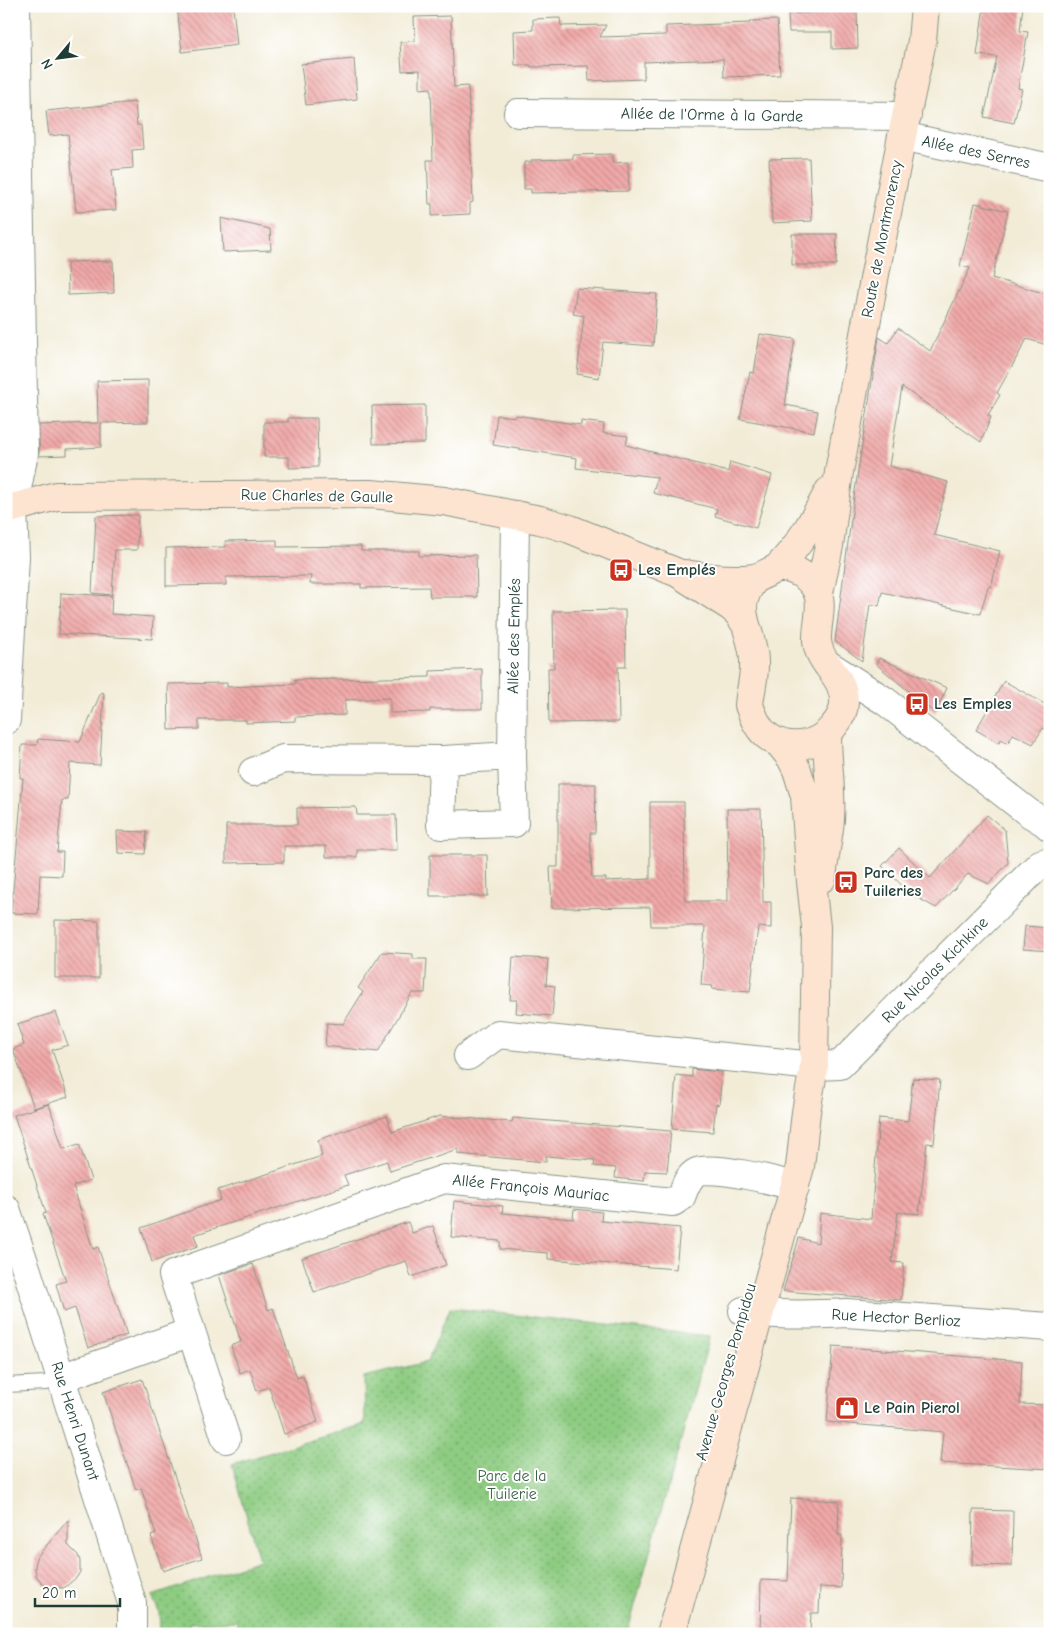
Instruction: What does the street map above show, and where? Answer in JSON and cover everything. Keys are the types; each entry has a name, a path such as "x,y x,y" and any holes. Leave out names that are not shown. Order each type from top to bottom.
{"main road":[{"name":"Route de Montmorency","path":"828,664 820,652 817,643 821,604 819,593 839,472 904,126 922,42 924,6"},
{"name":"Route de Montmorency","path":"744,622 743,605 749,586 793,551 811,526 839,472"},
{"name":"Rue Charles de Gaulle","path":"10,509 56,496 371,494 444,501 515,515 570,529 678,573"},
{"path":"678,573 721,579 793,570 806,577 819,593"},
{"path":"678,573 731,607 744,622"},
{"name":"Avenue Georges Pompidou","path":"744,622 751,642 754,661 749,705 757,725 766,735 778,742 791,758 806,796 811,882 816,927"},
{"name":"Avenue Georges Pompidou","path":"653,1634 751,1312 787,1184 800,1167 806,1112 814,1066 816,927 830,821 827,759 835,723 844,704 839,679 828,664"},
{"path":"778,742 797,746 812,744 835,723"},
{"name":"Avenue Georges Pompidou","path":"671,1634 751,1312"}],"street":[{"path":"6,720 15,557 10,509 24,452 16,6"},
{"name":"Allée de l'Orme à la Garde","path":"518,113 904,126"},
{"name":"Allée des Serres","path":"904,126 1050,168"},
{"name":"Allée des Emplés","path":"443,760 442,825 514,823 512,756 515,515"},
{"path":"828,664 885,701 1045,839"},
{"path":"835,723 863,704 885,701"},
{"path":"253,772 283,759 443,760 512,756"},
{"name":"Rue Nicolas Kichkine","path":"814,1066 840,1065 1040,864 1045,839"},
{"path":"468,1056 498,1034 814,1066"},
{"name":"Allée François Mauriac","path":"226,1439 173,1275 444,1179 673,1202 681,1197 688,1180 697,1172 711,1169 787,1184"},
{"name":"Rue Henri Dunant","path":"6,1210 17,1274 61,1378 132,1603 132,1634"},
{"name":"Rue Hector Berlioz","path":"751,1312 813,1315 846,1313 1050,1327"},
{"path":"61,1378 191,1332"}],"lane":[{"path":"6,1385 46,1383 61,1378"}],"green space":[{"name":"Parc de la Tuilerie","path":"450,1308 710,1336 627,1634 238,1634 237,1621 189,1623 189,1629 160,1630 159,1612 152,1596 259,1560 232,1464 365,1424 364,1377 427,1362"}],"building":[{"path":"177,6 233,6 237,45 182,52"},
{"path":"823,6 851,6 851,10 857,10 858,48 832,49 832,32 789,32 788,14 823,12"},
{"path":"984,6 1023,6 1020,31 1028,32 1018,88 1022,89 1014,123 984,117 997,57 977,55"},
{"path":"451,16 454,87 468,86 473,202 470,203 470,214 432,216 432,204 429,204 427,160 433,160 431,88 420,89 420,70 402,71 400,42 415,41 414,17"},
{"path":"560,18 561,26 606,25 600,37 666,35 666,26 750,23 750,21 777,20 780,75 724,77 723,59 644,62 644,79 589,81 588,66 531,67 531,65 515,65 514,31 533,30 533,19"},
{"path":"354,59 357,99 306,105 301,64"},
{"path":"135,102 137,125 141,125 143,149 132,150 133,168 112,170 116,210 76,212 68,134 49,136 46,111"},
{"path":"612,154 612,163 628,162 629,191 531,193 531,189 524,189 524,162 531,162 531,160 573,159 573,155"},
{"path":"809,158 812,221 772,223 769,159"},
{"path":"975,203 1008,211 992,278 1050,295 1050,346 1027,339 997,393 1000,395 988,415 991,417 981,442 902,387 889,466 948,482 934,535 1000,551 991,587 988,587 980,614 882,592 879,606 870,604 862,661 835,641 854,497 879,337 888,343 898,328 930,351 970,268 960,266"},
{"path":"221,218 270,229 271,250 223,252"},
{"path":"792,234 837,234 836,265 792,265"},
{"path":"113,261 114,293 68,295 67,262"},
{"path":"577,288 657,294 653,346 603,342 599,378 577,374 584,316 573,314"},
{"path":"760,334 795,339 785,405 818,411 814,432 740,419 750,372 754,373"},
{"path":"148,380 148,422 101,423 101,447 67,449 67,455 39,456 39,425 98,423 97,381"},
{"path":"425,405 425,443 373,444 372,406"},
{"path":"497,415 516,417 516,415 581,425 581,421 604,424 603,433 628,436 626,445 728,472 730,462 772,475 756,528 715,516 717,509 653,493 657,477 576,468 577,458 493,445"},
{"path":"288,418 317,418 318,467 289,468 289,457 264,457 264,422 288,422"},
{"path":"138,515 137,550 115,550 112,595 92,593 96,516"},
{"path":"277,540 277,547 361,546 361,551 419,551 419,556 476,555 477,597 430,597 429,587 361,588 361,584 310,584 311,576 226,577 226,585 166,586 166,548 226,547 225,541"},
{"path":"61,593 112,596 111,614 153,617 152,639 59,634"},
{"path":"625,610 626,667 618,667 619,722 549,723 548,668 554,668 553,611"},
{"path":"879,658 947,688 935,713 876,664"},
{"path":"482,669 482,709 430,709 430,712 390,713 390,698 345,700 345,715 295,717 295,721 246,723 246,720 199,720 199,729 169,730 168,684 227,683 227,687 295,684 295,680 430,677 430,671"},
{"path":"1004,681 1050,707 1050,732 1043,728 1033,744 1013,734 1008,743 1001,739 999,743 976,730"},
{"path":"101,692 104,693 100,765 70,763 68,800 62,800 57,852 63,852 62,876 40,875 38,914 11,913 23,778 20,778 22,745 37,745 38,739 80,742"},
{"path":"558,784 596,784 595,833 590,833 592,878 606,878 606,881 650,879 650,802 684,802 685,901 728,901 727,809 761,809 763,902 771,902 771,928 758,927 750,992 712,989 713,986 701,985 705,926 651,926 650,907 552,908 550,867 558,867"},
{"path":"356,807 357,815 396,815 397,850 357,850 357,857 326,857 326,846 284,846 284,862 226,863 226,825 297,825 297,808"},
{"path":"987,815 1005,830 1008,863 989,884 968,874 936,908 911,894 882,866 899,848 930,878"},
{"path":"117,831 147,832 145,854 118,853"},
{"path":"430,855 487,855 488,896 430,896"},
{"path":"55,920 99,921 99,978 55,978"},
{"path":"1025,926 1050,928 1050,951 1023,949"},
{"path":"382,952 413,954 413,959 427,959 425,993 412,993 378,1052 325,1046 327,1023 343,1024 363,992 358,988"},
{"path":"513,957 548,959 546,985 555,986 552,1016 516,1013 517,1000 510,1000"},
{"path":"56,1012 68,1045 52,1050 68,1097 34,1108 13,1049 24,1045 17,1024"},
{"path":"692,1069 722,1072 719,1105 716,1104 713,1132 672,1129 676,1075 692,1077"},
{"path":"913,1078 940,1080 934,1144 927,1143 919,1214 898,1212 892,1262 904,1263 901,1300 783,1291 799,1238 818,1243 820,1213 871,1219 879,1118 908,1121"},
{"path":"49,1104 63,1149 79,1144 91,1180 73,1186 93,1249 98,1247 127,1335 88,1348 75,1308 64,1312 56,1284 66,1281 43,1214 46,1213 14,1115"},
{"path":"387,1116 392,1132 440,1116 512,1122 513,1118 671,1131 667,1172 645,1171 644,1181 615,1178 616,1168 594,1166 595,1160 546,1156 546,1162 458,1154 458,1149 390,1171 387,1161 344,1175 348,1185 194,1235 198,1246 152,1262 141,1228 221,1200 218,1190 322,1156 318,1140"},
{"path":"454,1201 503,1206 502,1213 573,1219 574,1209 602,1212 601,1221 680,1228 676,1269 548,1259 548,1253 500,1249 500,1241 451,1237"},
{"path":"408,1222 412,1233 433,1226 446,1265 411,1277 406,1261 314,1292 302,1258"},
{"path":"253,1264 268,1310 273,1308 297,1378 303,1376 318,1422 284,1434 269,1387 257,1391 250,1369 240,1373 231,1346 241,1342 219,1275"},
{"path":"833,1346 1022,1361 1020,1404 1050,1405 1050,1469 940,1463 943,1432 827,1422"},
{"path":"142,1379 202,1558 163,1571 151,1536 156,1534 141,1488 136,1490 103,1392"},
{"path":"791,1498 839,1501 838,1535 842,1535 841,1588 820,1587 819,1613 811,1613 810,1634 760,1634 761,1580 788,1581"},
{"path":"973,1510 1013,1511 1012,1566 972,1565"},
{"path":"68,1520 68,1545 78,1555 80,1572 64,1588 48,1587 36,1575 36,1558"}],"place":[{"name":"Les Emplés","path":"621,570"},
{"name":"Les Emples","path":"917,704"},
{"name":"Parc des Tuileries","path":"846,882"},
{"name":"Le Pain Pierol","path":"847,1408"}]}
